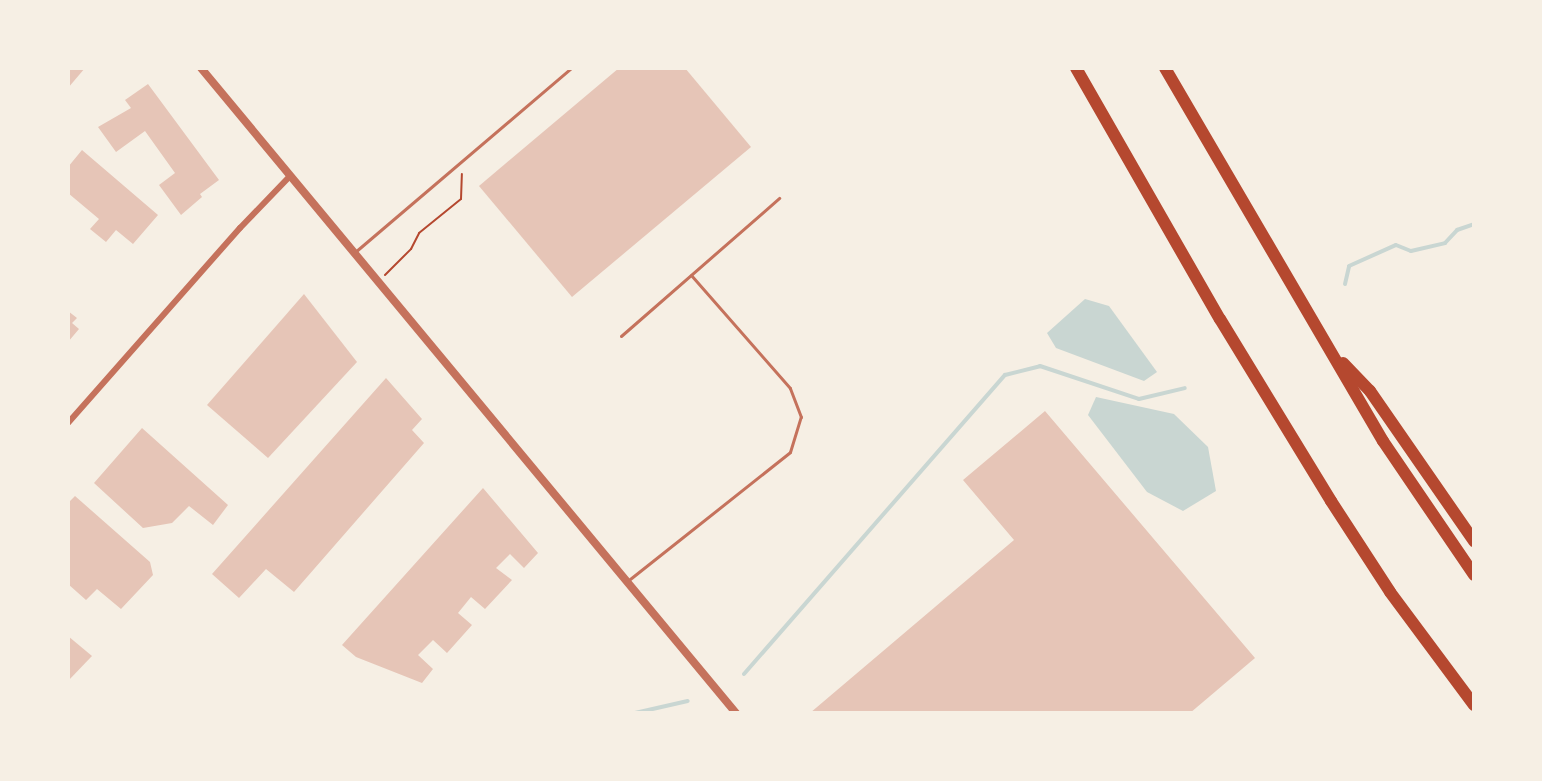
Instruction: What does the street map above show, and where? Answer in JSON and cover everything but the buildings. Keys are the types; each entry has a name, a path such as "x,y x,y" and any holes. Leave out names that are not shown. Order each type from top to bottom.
{"highway":[{"path":"1076,68 1220,319 1331,501 1456,684 1474,705"},
{"path":"1165,68 1383,441 1474,575"},
{"path":"1329,347 1370,391 1474,541"},
{"path":"1456,684 1468,713"}],"street":[{"path":"201,68 736,713"},
{"path":"68,423 290,176"}],"lane":[{"path":"354,253 571,68"},
{"path":"621,336 779,198"},
{"path":"627,582 790,452 801,417 790,388 691,275"}],"path":[{"path":"378,281 411,249 419,233 461,199 462,160"}],"shaded area":[{"path":"1085,299 1109,306 1157,372 1144,381 1056,348 1047,333"},
{"path":"1096,397 1174,414 1208,447 1216,491 1183,511 1147,492 1088,415"}],"waterway":[{"path":"1345,284 1349,266 1396,245 1411,251 1445,243 1457,230 1474,224"},
{"path":"744,674 1005,375 1040,366 1139,399 1185,388"},
{"path":"635,713 688,701"}]}
